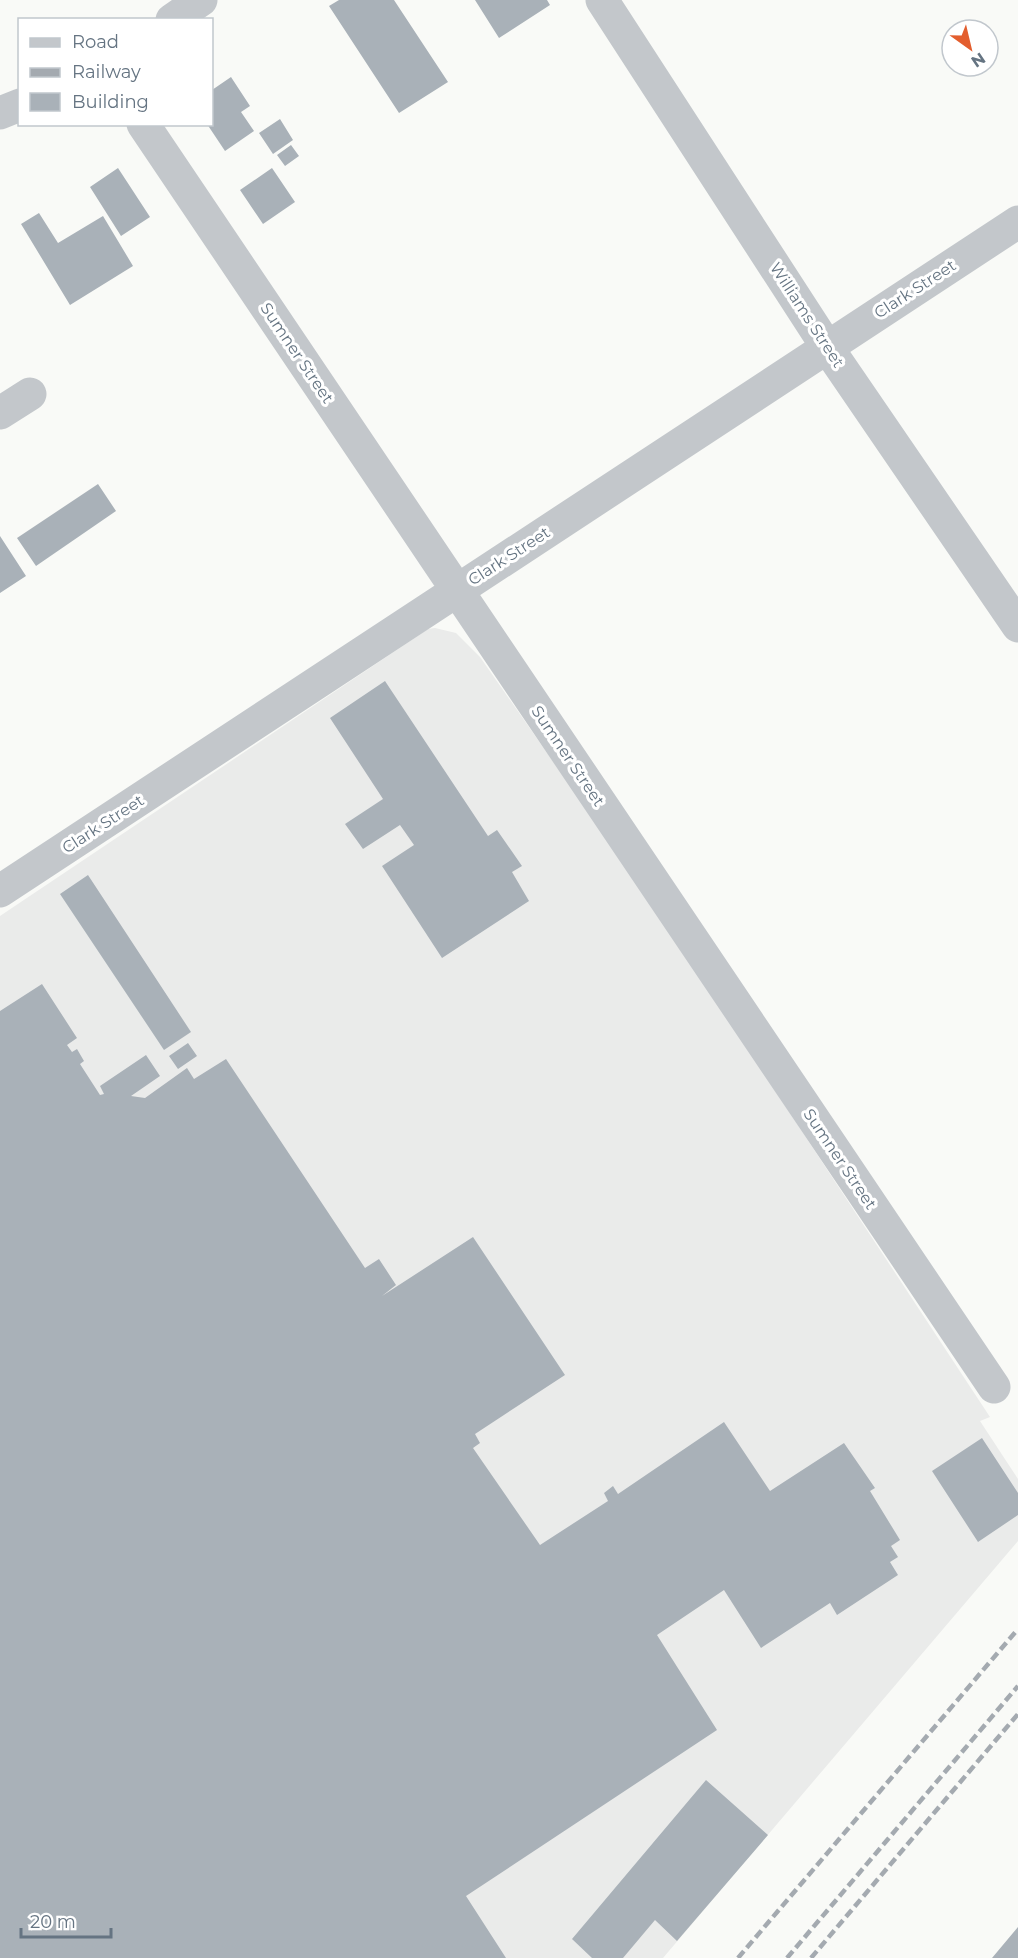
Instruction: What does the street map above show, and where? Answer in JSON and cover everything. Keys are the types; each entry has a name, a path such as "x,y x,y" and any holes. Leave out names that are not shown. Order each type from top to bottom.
{"street":[{"path":"175,18 201,0"},
{"name":"Williams Street","path":"602,0 827,347 1018,626"},
{"path":"0,113 18,106"},
{"name":"Sumner Street","path":"144,126 993,1387"},
{"name":"Clark Street","path":"0,891 1018,222"},
{"path":"0,413 30,394"}],"shaded area":[{"path":"435,628 456,633 480,657 647,896 990,1417 980,1421 1018,1479 1018,1541 663,1958 0,1958 0,916 428,629"}],"building":[{"path":"339,0 394,0 448,82 399,113 329,6"},
{"path":"475,0 547,0 550,5 499,38"},
{"path":"231,77 250,106 241,112 254,131 225,151 208,126 213,126 213,89"},
{"path":"280,119 293,140 273,154 259,133"},
{"path":"291,145 299,156 285,166 277,155"},
{"path":"118,168 150,217 121,236 90,187"},
{"path":"272,168 295,202 263,224 240,190"},
{"path":"39,213 58,243 103,216 133,266 70,305 21,224"},
{"path":"98,484 116,511 36,566 17,538"},
{"path":"0,536 26,576 0,593"},
{"path":"385,681 488,836 497,830 522,866 512,872 529,901 442,958 382,866 414,845 400,825 363,849 345,824 383,799 330,718"},
{"path":"88,875 191,1032 164,1050 60,894"},
{"path":"42,984 77,1038 67,1045 72,1052 77,1049 84,1061 80,1064 100,1095 104,1094 100,1086 146,1055 160,1076 131,1096 145,1098 187,1068 194,1079 226,1059 365,1268 379,1259 396,1285 382,1296 473,1237 565,1375 475,1434 480,1443 473,1448 540,1545 608,1501 604,1493 613,1486 618,1494 724,1422 770,1491 844,1443 875,1488 870,1491 900,1540 891,1546 898,1557 890,1562 898,1575 837,1615 830,1603 761,1648 724,1590 657,1635 717,1730 466,1896 506,1958 0,1958 0,1011"},
{"path":"188,1043 197,1056 178,1069 169,1056"},
{"path":"982,1438 1018,1493 1018,1515 978,1542 932,1471"},
{"path":"706,1780 768,1835 677,1941 655,1920 623,1958 592,1958 572,1939"},
{"path":"1018,1927 1018,1958 992,1958"}],"railway":[{"path":"738,1958 1018,1629"},
{"path":"787,1958 1018,1686"},
{"path":"811,1958 1018,1714"}]}
